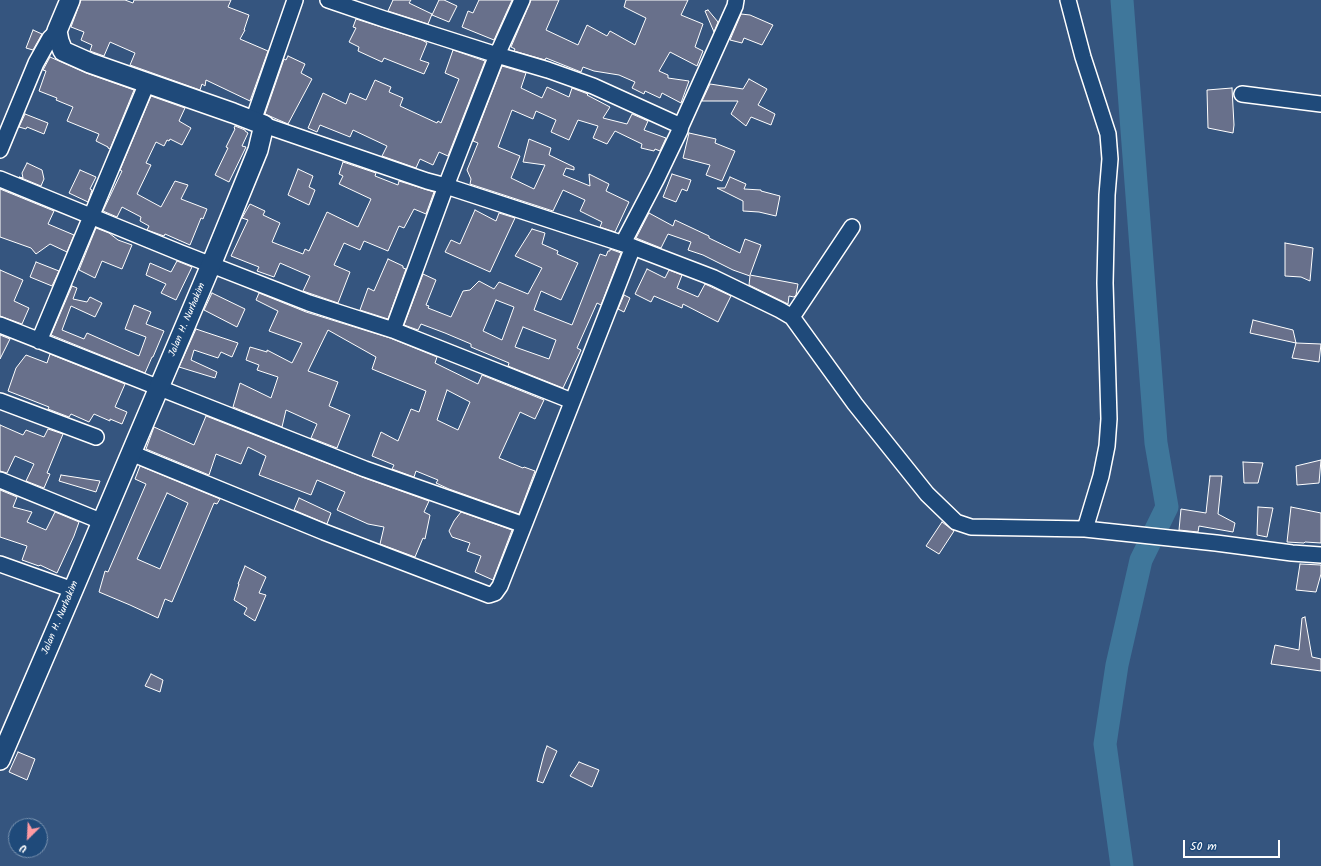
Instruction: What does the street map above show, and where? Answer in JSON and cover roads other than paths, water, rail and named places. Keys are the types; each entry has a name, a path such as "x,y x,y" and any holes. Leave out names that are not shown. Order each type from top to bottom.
{"main road":[{"path":"70,0 57,31 58,41 63,51 90,63 258,123"},
{"name":"Jalan H. Nurhakim","path":"0,760 103,522 258,150 258,123"}],"street":[{"path":"295,0 258,123 427,181 628,245 714,278 780,310 792,317 860,410 927,494 956,522 972,527 1085,529 1321,555"},
{"path":"328,0 384,20 548,70 593,86 681,126"},
{"path":"393,330 446,186 498,55 522,0"},
{"path":"131,453 324,532 489,595 495,592 500,586 572,401 628,245 735,6 736,0"},
{"path":"1068,0 1083,57 1108,134 1110,159 1107,195 1105,283 1109,419 1107,446 1101,476 1085,529"},
{"path":"0,150 36,63 50,38 57,31"},
{"path":"39,341 147,83"},
{"path":"1242,94 1321,104"},
{"path":"0,179 211,265 309,303 393,330 572,401"},
{"path":"792,317 852,227"},
{"path":"0,325 365,469 524,525"},
{"path":"0,401 96,437"},
{"path":"0,480 103,522"},
{"path":"0,564 74,590"}],"waterway":[{"path":"1122,0 1156,443 1167,507 1141,560 1117,665 1105,744 1122,866"}]}
